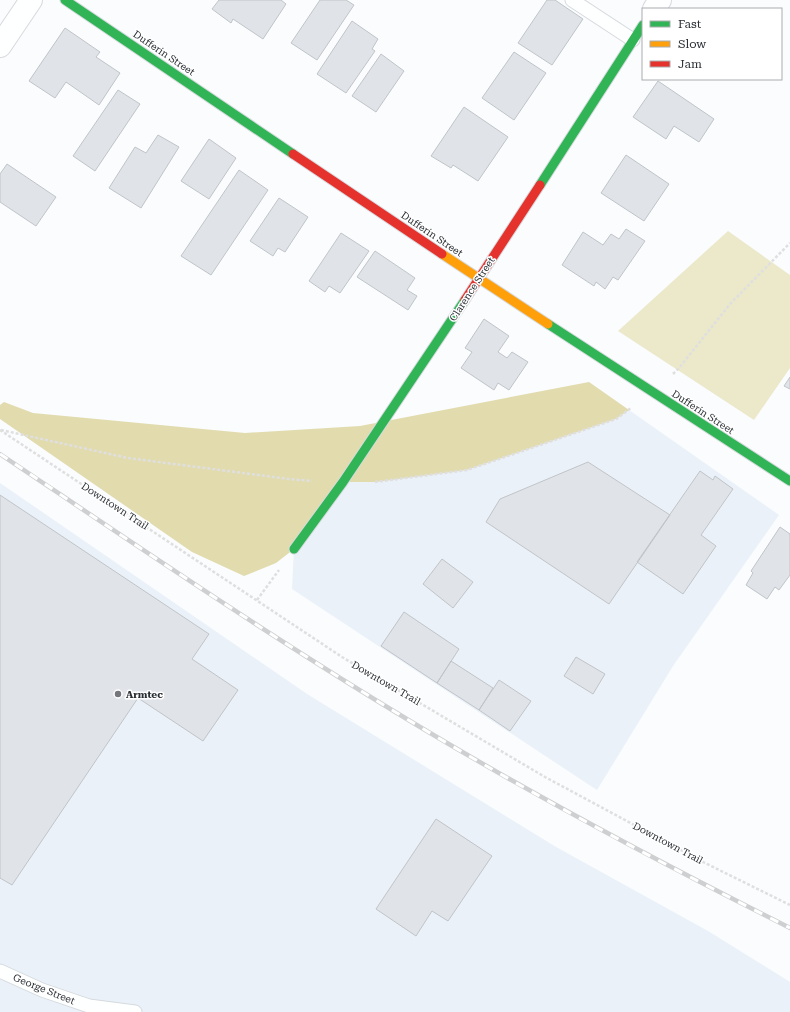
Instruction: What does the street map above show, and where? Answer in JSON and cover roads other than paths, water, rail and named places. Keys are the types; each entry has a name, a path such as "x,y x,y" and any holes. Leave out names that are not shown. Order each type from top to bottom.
{"street":[{"path":"0,46 31,0"},
{"name":"Dufferin Street","path":"65,0 479,279 790,481"},
{"name":"Clarence Street","path":"294,549 343,482 479,279 642,26"}],"lane":[{"path":"572,0 633,40"},
{"name":"George Street","path":"0,971 42,990 89,1006 135,1012"}],"railway":[{"path":"0,454 146,552 392,710 539,796 790,928"}],"place":[{"name":"Armtec","path":"118,694"}]}
